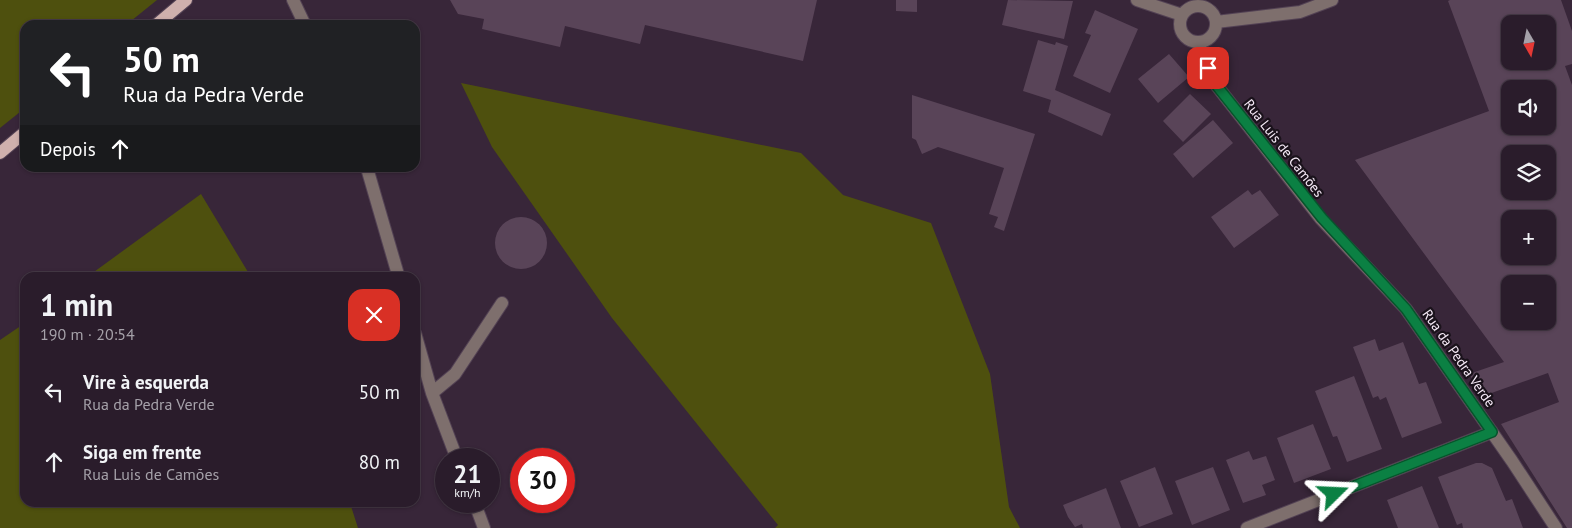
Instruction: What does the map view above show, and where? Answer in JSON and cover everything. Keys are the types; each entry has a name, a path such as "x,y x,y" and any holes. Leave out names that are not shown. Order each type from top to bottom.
{"main road":[{"path":"162,20 186,0"},
{"path":"0,152 20,136"}],"street":[{"path":"293,0 303,20"},
{"path":"1137,0 1182,15"},
{"path":"1216,22 1300,12 1332,0"},
{"path":"1194,6 1202,6 1214,15 1216,22 1215,30 1211,36 1198,42 1184,36 1180,22 1182,15 1188,9 1194,6"},
{"name":"Rua Luis de Camões","path":"1198,42 1213,81 1322,218"},
{"path":"368,172 397,272"},
{"name":"Rua da Pedra Verde","path":"1322,218 1406,309 1556,528"},
{"path":"432,392 455,374 502,303"},
{"path":"420,350 432,392 454,448"},
{"path":"1247,528 1492,432"},
{"path":"478,513 484,528"}],"shaded area":[{"path":"0,0 157,0 132,20 20,20 20,112 0,128"},
{"path":"461,83 801,153 843,195 931,223 990,374 1009,507 1020,528 775,528 778,525 612,318 492,147"},
{"path":"201,194 248,272 94,272"},
{"path":"20,326 20,507 351,507 358,528 0,528 0,340"}],"building":[{"path":"450,0 817,0 803,61 645,25 640,44 565,26 560,47 482,29 484,19 458,14"},
{"path":"896,0 917,0 917,12 896,11"},
{"path":"1008,0 1073,1 1064,39 1002,25"},
{"path":"1561,0 1572,31 1572,64 1565,66 1572,85 1572,528 1567,528 1501,424 1559,402 1548,373 1483,396 1469,374 1504,362 1355,160 1489,111 1448,1"},
{"path":"1095,10 1138,29 1110,93 1073,76 1091,35 1085,33"},
{"path":"1038,40 1055,45 1056,42 1068,46 1055,90 1111,114 1102,136 1048,112 1051,100 1023,91"},
{"path":"1169,54 1189,77 1158,103 1138,79"},
{"path":"1190,94 1211,114 1183,142 1163,121"},
{"path":"912,95 1035,134 1004,231 994,227 998,217 989,214 1004,168 938,147 922,154 916,140 912,138"},
{"path":"1213,120 1233,143 1193,178 1173,154"},
{"path":"1248,190 1252,195 1260,190 1279,215 1234,248 1211,217"},
{"path":"521,217 531,219 539,225 545,233 547,243 545,253 539,261 531,267 521,269 511,267 503,261 497,253 495,243 497,233 503,225 511,219"},
{"path":"1375,339 1379,351 1403,342 1419,384 1426,382 1442,423 1402,438 1386,397 1380,400 1378,396 1373,398 1353,347"},
{"path":"1354,376 1382,449 1347,462 1337,436 1333,437 1315,391"},
{"path":"1313,424 1331,469 1294,483 1277,438"},
{"path":"1249,451 1253,460 1266,456 1275,480 1262,485 1266,495 1243,503 1226,460"},
{"path":"1476,463 1482,463 1492,468 1506,501 1512,499 1523,528 1463,528 1462,523 1457,525 1438,477"},
{"path":"1155,467 1173,514 1139,527 1120,481"},
{"path":"1213,467 1230,510 1192,525 1175,481"},
{"path":"1422,486 1439,528 1398,528 1387,500"},
{"path":"1106,488 1121,528 1083,528 1082,524 1075,527 1063,505"}],"route":[{"path":"1208,68 1213,81 1322,218 1406,309 1492,432 1334,494"}]}
